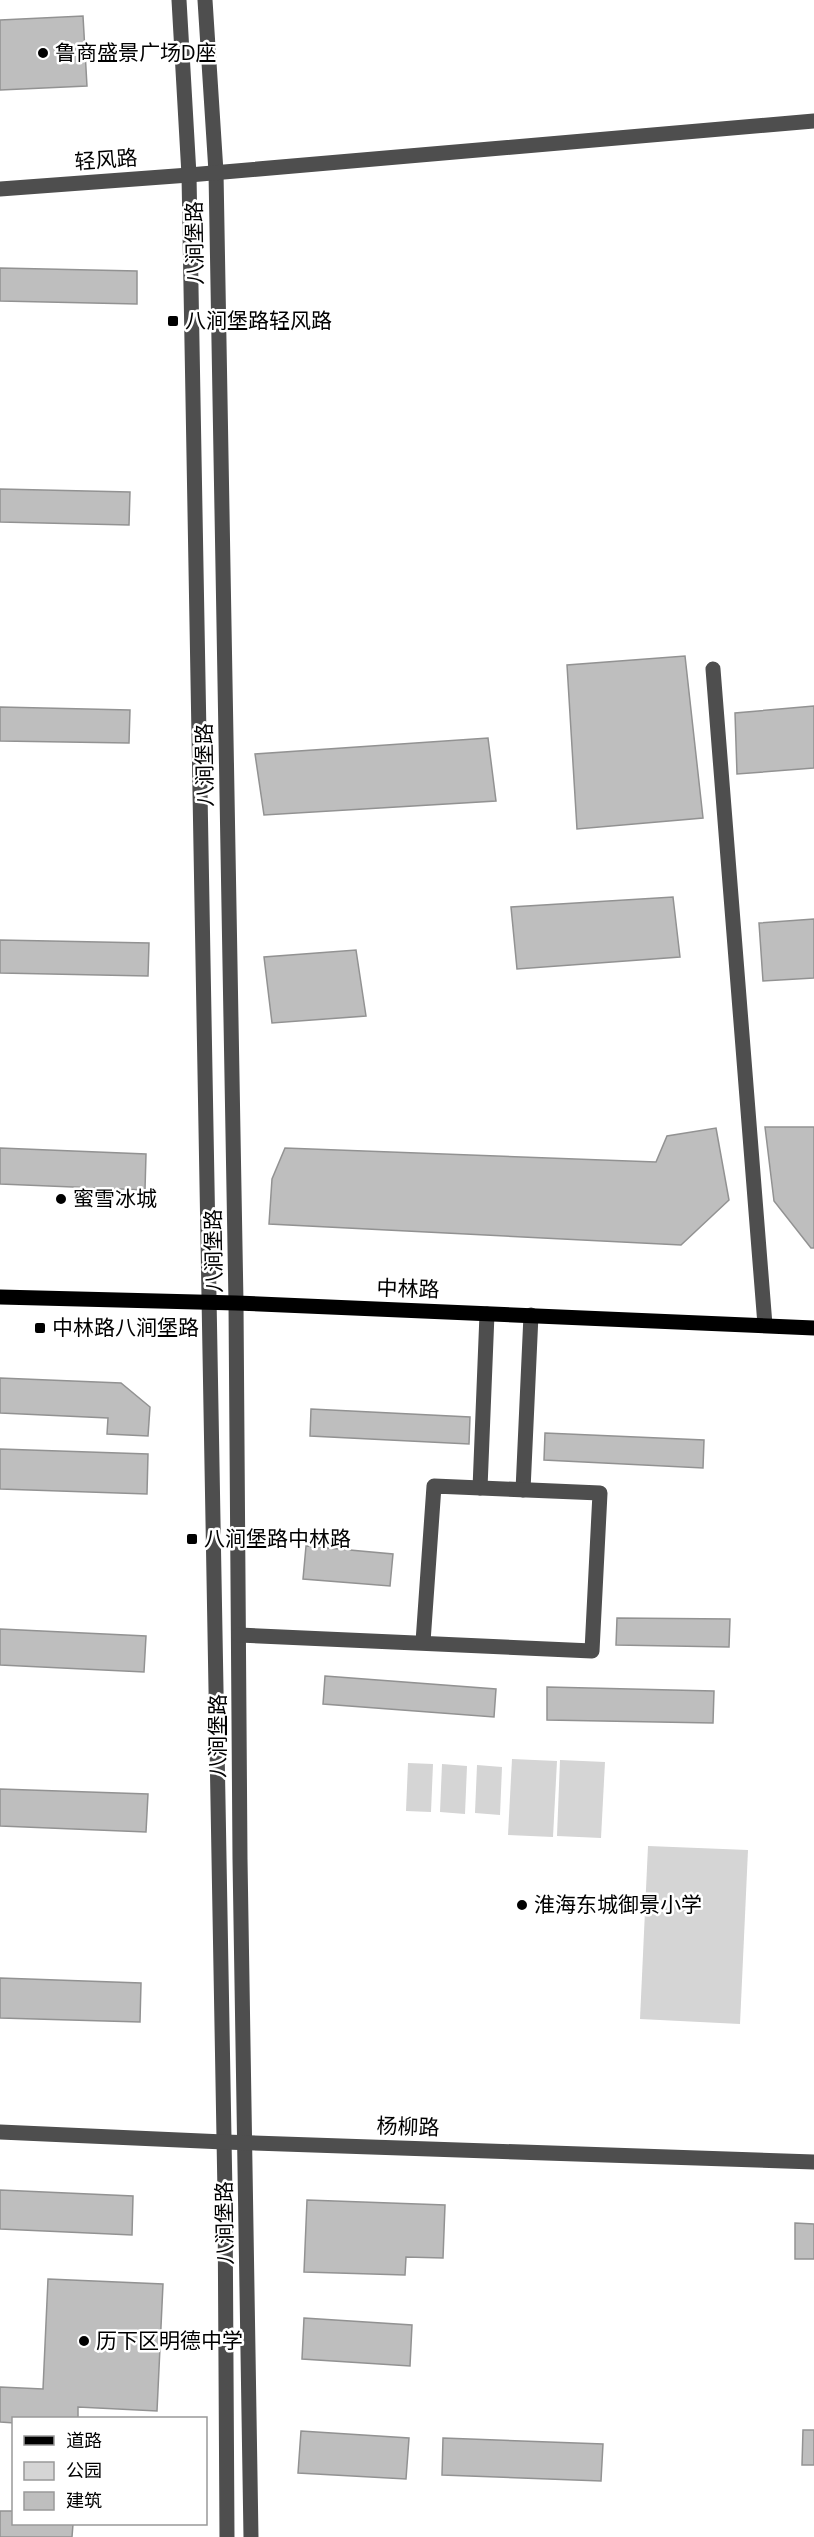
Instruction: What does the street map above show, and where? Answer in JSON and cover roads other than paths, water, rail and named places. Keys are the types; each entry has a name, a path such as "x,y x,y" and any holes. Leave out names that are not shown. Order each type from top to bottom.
{"main road":[{"name":"中林路","path":"0,1297 210,1302 814,1328"}],"street":[{"name":"八涧堡路","path":"179,0 189,176 224,2142 227,2537"},
{"name":"八涧堡路","path":"205,0 216,172 236,1303 244,2142 251,2537"},
{"name":"轻风路","path":"0,189 189,176 814,121"},
{"path":"713,669 765,1325"},
{"path":"480,1488 488,1314"},
{"path":"523,1490 531,1316"},
{"path":"238,1635 592,1651 600,1493 434,1486 423,1642"},
{"name":"杨柳路","path":"0,2132 814,2162"}],"place":[{"name":"鲁商盛景广场D座","path":"43,53"},
{"name":"八涧堡路轻风路","path":"173,321"},
{"name":"蜜雪冰城","path":"61,1199"},
{"name":"中林路八涧堡路","path":"40,1328"},
{"name":"八涧堡路中林路","path":"192,1539"},
{"name":"淮海东城御景小学","path":"522,1905"},
{"name":"历下区明德中学","path":"84,2341"}]}
